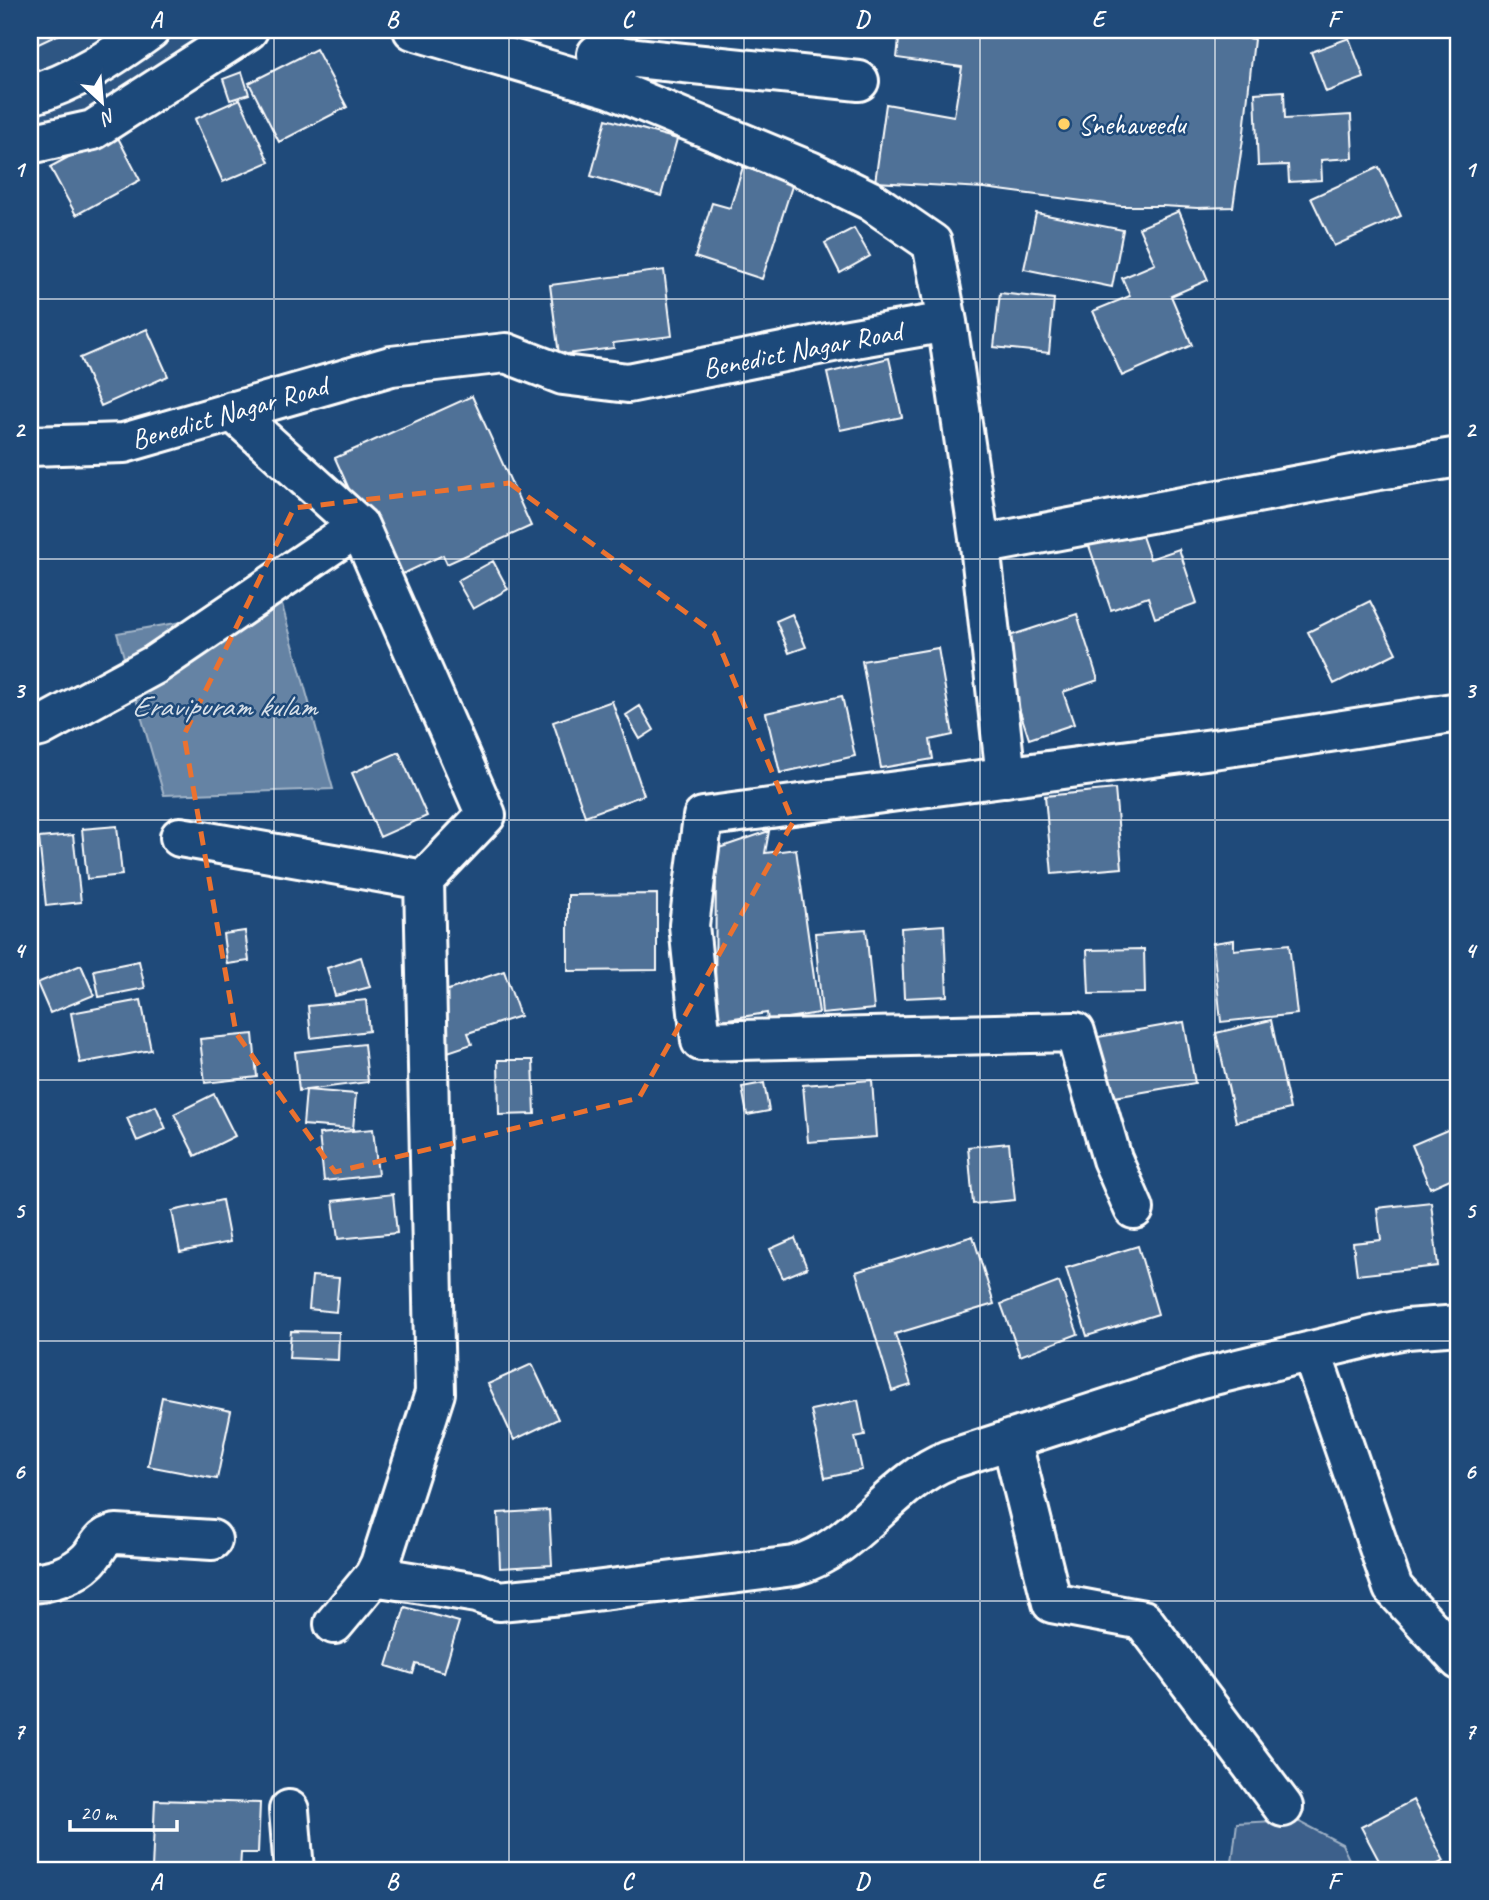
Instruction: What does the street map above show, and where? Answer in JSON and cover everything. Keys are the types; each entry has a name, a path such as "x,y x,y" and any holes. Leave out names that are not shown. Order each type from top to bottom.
{"street":[{"path":"30,95 54,88 97,65 150,30"},
{"path":"30,144 93,130 248,30"},
{"path":"413,30 598,57 859,81"},
{"path":"598,57 871,201 932,243 947,321 980,545 1006,777"},
{"name":"Benedict Nagar Road","path":"30,446 124,443 391,366 506,353 563,375 628,383 947,321"},
{"path":"232,411 359,526 486,815 424,880 435,1393 380,1564 374,1576 334,1623"},
{"path":"980,545 1459,457"},
{"path":"30,729 40,727 156,664 359,526"},
{"path":"1134,1209 1112,1159 1075,1032 701,1041 689,925 703,817 1265,742 1459,712"},
{"path":"180,837 424,880"},
{"path":"374,1576 477,1593 499,1601 794,1566 812,1561 829,1550 929,1468 948,1460 1201,1378 1407,1329 1459,1325"},
{"path":"1311,1352 1393,1588 1459,1660"},
{"path":"1012,1439 1052,1603 1143,1620 1283,1807"},
{"path":"30,1583 47,1581 81,1567 101,1541 116,1534 212,1540"},
{"path":"289,1810 294,1870"}],"highlighted area":[{"path":"509,483 714,633 793,822 639,1098 335,1172 236,1033 184,735 294,508"}],"shaded area":[{"path":"30,30 249,30 85,119 30,124"},
{"path":"1296,1820 1342,1844 1354,1870 1231,1870 1237,1823"}],"water":[{"name":"Eravipuram kulam","path":"282,605 333,789 164,795 117,633"}],"building":[{"path":"30,30 68,30 30,48"},
{"name":"Snehaveedu","path":"900,30 1200,31 1254,39 1233,207 1121,206 984,188 875,182 886,104 954,116 962,67 897,58"},
{"path":"1349,38 1364,78 1326,92 1311,52"},
{"path":"316,49 347,107 279,142 249,83"},
{"path":"242,72 249,94 230,100 223,79"},
{"path":"1284,91 1285,119 1351,115 1353,158 1321,160 1322,180 1289,182 1288,165 1258,166 1255,93"},
{"path":"240,99 269,162 223,182 195,119"},
{"path":"606,119 677,139 661,196 591,176"},
{"path":"115,132 140,180 76,215 50,167"},
{"path":"743,167 793,183 762,279 695,257 712,203 730,208"},
{"path":"1379,167 1401,216 1334,246 1311,198"},
{"path":"1179,211 1208,280 1171,296 1192,345 1122,376 1093,311 1130,296 1122,278 1155,264 1139,228"},
{"path":"1036,213 1123,230 1112,287 1024,269"},
{"path":"854,228 870,256 840,273 825,243"},
{"path":"664,270 672,336 613,343 614,348 559,355 550,285"},
{"path":"1000,293 1054,299 1049,353 994,347"},
{"path":"147,329 168,376 101,406 80,358"},
{"path":"889,358 902,417 840,430 827,373"},
{"path":"472,396 531,526 447,564 443,555 390,580 335,458"},
{"path":"1135,516 1150,559 1179,549 1197,603 1155,618 1148,597 1111,610 1085,534"},
{"path":"493,561 508,589 473,609 457,581"},
{"path":"1370,601 1396,653 1334,684 1308,632"},
{"path":"792,614 806,647 789,653 776,621"},
{"path":"1077,614 1098,680 1063,692 1074,724 1029,739 997,640"},
{"path":"938,648 953,735 930,740 933,759 881,768 862,661"},
{"path":"842,696 855,756 780,773 766,713"},
{"path":"612,701 644,795 585,816 553,722"},
{"path":"640,706 654,730 640,739 626,715"},
{"path":"399,752 427,816 380,837 352,773"},
{"path":"1115,789 1122,868 1052,874 1045,796"},
{"path":"117,826 122,875 87,879 82,829"},
{"path":"769,831 765,853 796,849 819,1013 768,1021 767,1013 715,1021 716,849"},
{"path":"73,835 81,902 46,906 39,838"},
{"path":"657,894 657,970 568,971 568,895"},
{"path":"944,925 947,996 904,998 901,928"},
{"path":"866,929 874,1009 822,1014 815,933"},
{"path":"245,931 249,961 227,964 223,934"},
{"path":"1234,940 1234,950 1289,944 1297,1014 1221,1022 1213,943"},
{"path":"1144,949 1145,993 1089,994 1087,950"},
{"path":"361,957 370,987 335,996 327,968"},
{"path":"139,961 145,988 99,997 94,970"},
{"path":"81,965 94,995 50,1013 37,983"},
{"path":"504,971 520,1016 468,1033 472,1044 430,1058 410,1003"},
{"path":"141,1000 151,1050 80,1063 71,1013"},
{"path":"366,1000 369,1031 311,1038 308,1006"},
{"path":"1271,1020 1290,1109 1236,1122 1216,1033"},
{"path":"1184,1022 1195,1083 1109,1098 1098,1037"},
{"path":"253,1034 257,1077 205,1083 200,1039"},
{"path":"364,1044 368,1082 299,1091 295,1052"},
{"path":"498,1060 533,1060 535,1114 499,1115"},
{"path":"872,1080 876,1137 808,1142 803,1085"},
{"path":"764,1083 769,1111 747,1115 742,1087"},
{"path":"306,1090 356,1094 353,1129 303,1125"},
{"path":"214,1094 235,1136 195,1156 174,1114"},
{"path":"156,1106 166,1129 137,1141 127,1118"},
{"path":"1459,1125 1459,1175 1430,1188 1412,1145"},
{"path":"373,1129 378,1175 324,1181 319,1134"},
{"path":"1009,1143 1015,1200 973,1204 968,1147"},
{"path":"393,1194 397,1233 338,1239 333,1201"},
{"path":"222,1200 230,1242 180,1252 172,1211"},
{"path":"1431,1202 1438,1266 1357,1275 1353,1243 1381,1240 1377,1208"},
{"path":"973,1236 994,1304 895,1334 911,1385 892,1391 856,1272"},
{"path":"795,1238 807,1268 783,1278 770,1249"},
{"path":"1138,1246 1158,1314 1087,1336 1066,1268"},
{"path":"312,1276 339,1278 336,1312 309,1309"},
{"path":"1059,1282 1078,1334 1020,1356 1001,1304"},
{"path":"291,1331 339,1332 338,1360 289,1358"},
{"path":"532,1364 558,1419 514,1440 488,1384"},
{"path":"162,1397 231,1411 217,1479 148,1466"},
{"path":"858,1400 865,1435 855,1437 862,1470 825,1478 811,1410"},
{"path":"549,1510 552,1565 500,1568 498,1513"},
{"path":"405,1607 459,1622 444,1672 416,1664 413,1674 387,1666"},
{"path":"155,1800 260,1803 258,1853 241,1853 240,1870 152,1870"},
{"path":"1413,1800 1444,1861 1426,1870 1384,1870 1361,1827"}],"place":[{"name":"Snehaveedu","path":"1064,124"}]}
